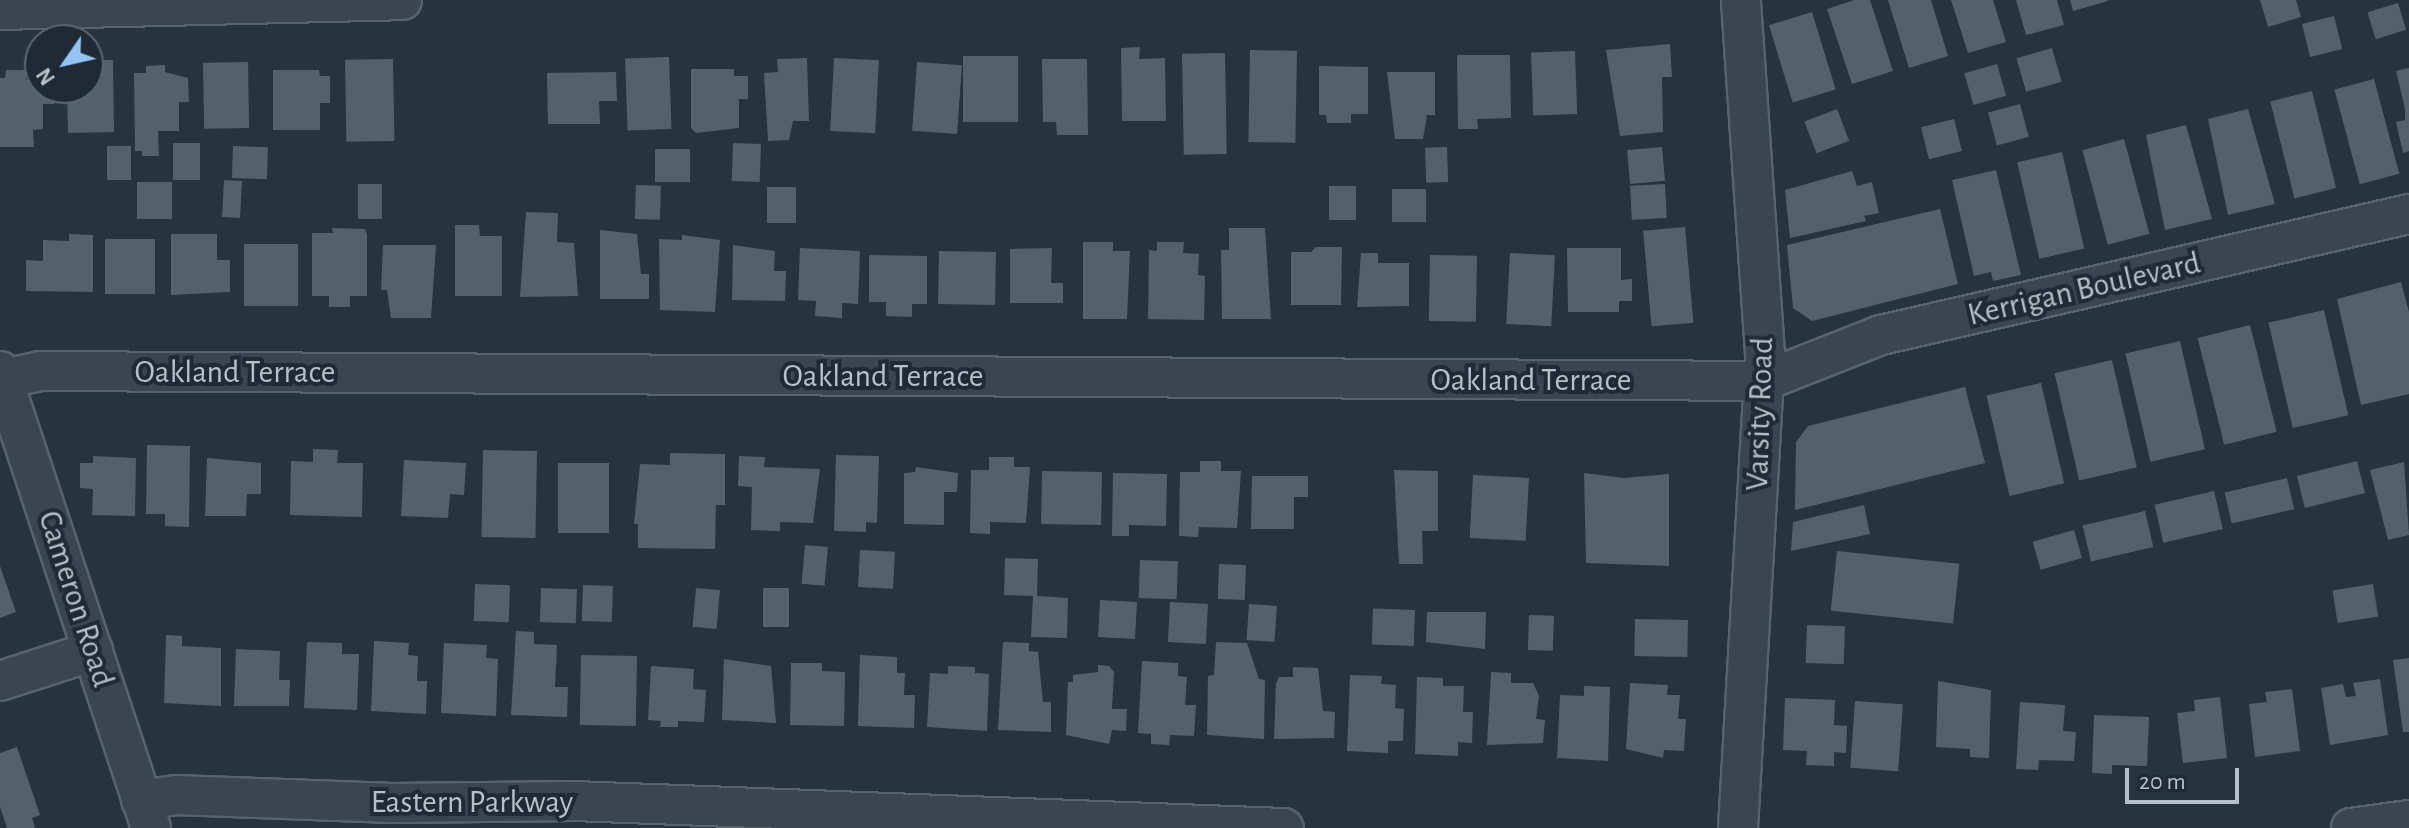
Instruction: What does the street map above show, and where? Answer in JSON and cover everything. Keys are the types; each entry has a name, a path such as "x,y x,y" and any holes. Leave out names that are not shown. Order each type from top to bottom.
{"street":[{"path":"0,10 402,0"},
{"name":"Varsity Road","path":"1738,828 1764,381 1741,0"},
{"name":"Kerrigan Boulevard","path":"1764,381 1881,335 2409,214"},
{"name":"Oakland Terrace","path":"2,375 40,371 1764,381"},
{"name":"Cameron Road","path":"2,375 146,814"},
{"path":"0,681 93,651"},
{"name":"Eastern Parkway","path":"146,814 176,795 404,815 1283,828"},
{"path":"2351,828 2409,820"}],"building":[{"path":"1854,0 1870,0 1893,71 1852,84 1827,9"},
{"path":"1888,0 1931,0 1948,56 1909,68"},
{"path":"1951,0 1993,0 2006,42 1968,53"},
{"path":"2016,0 2057,0 2064,25 2026,35"},
{"path":"2070,0 2108,0 2108,1 2073,11"},
{"path":"2260,0 2296,0 2301,17 2268,27"},
{"path":"2398,3 2406,30 2376,39 2367,12"},
{"path":"1812,12 1836,89 1793,103 1769,25"},
{"path":"2334,16 2342,49 2310,57 2302,24"},
{"path":"1670,44 1672,77 1662,77 1663,132 1620,136 1606,50"},
{"path":"1140,47 1139,59 1165,58 1166,121 1122,121 1121,48"},
{"path":"2052,48 2062,82 2026,92 2016,58"},
{"path":"1250,50 1297,51 1295,143 1248,142"},
{"path":"1575,51 1577,114 1533,115 1531,53"},
{"path":"1225,53 1227,154 1184,155 1182,54"},
{"path":"1457,55 1510,55 1511,118 1477,119 1478,129 1458,129"},
{"path":"963,56 1018,56 1018,122 963,122"},
{"path":"669,57 672,129 628,130 625,59"},
{"path":"807,58 809,121 793,121 789,140 768,141 764,73 778,72 777,59"},
{"path":"834,58 879,60 875,133 830,131"},
{"path":"393,59 394,141 346,142 345,60"},
{"path":"1042,59 1087,59 1088,135 1057,135 1056,122 1043,122"},
{"path":"104,60 113,60 114,132 68,133 67,104 104,104"},
{"path":"248,62 249,128 204,129 203,63"},
{"path":"917,62 962,65 957,134 912,131"},
{"path":"1997,64 2006,96 1973,105 1964,73"},
{"path":"165,65 165,72 188,78 189,102 179,102 179,131 158,131 159,156 142,156 142,151 135,151 134,73 146,73 146,66"},
{"path":"1319,66 1368,67 1368,114 1351,114 1351,123 1327,123 1326,115 1319,115"},
{"path":"2409,68 2409,151 2403,153 2396,122 2405,120 2405,109 2396,71"},
{"path":"691,69 734,69 734,76 748,76 748,99 739,99 739,128 696,133 691,128"},
{"path":"6,70 24,70 24,104 43,104 43,129 33,130 34,147 0,147 0,78 5,78"},
{"path":"273,70 319,70 320,76 330,76 330,103 320,103 320,130 273,130"},
{"path":"616,72 617,101 599,101 600,124 548,124 547,73"},
{"path":"1387,72 1435,72 1435,115 1427,115 1423,139 1395,139"},
{"path":"2374,79 2399,174 2360,184 2334,90"},
{"path":"2312,91 2336,188 2294,198 2270,101"},
{"path":"2020,104 2029,137 1997,145 1988,113"},
{"path":"1837,109 1849,141 1817,153 1804,122"},
{"path":"2248,109 2275,204 2228,215 2208,119"},
{"path":"1954,119 1962,151 1929,159 1921,127"},
{"path":"2186,125 2212,219 2165,230 2146,135"},
{"path":"2124,139 2149,234 2108,245 2082,150"},
{"path":"173,143 200,143 200,180 173,180"},
{"path":"733,143 761,144 760,182 732,181"},
{"path":"107,146 131,146 131,180 107,180"},
{"path":"233,146 268,147 267,179 232,178"},
{"path":"1447,147 1448,182 1426,183 1425,148"},
{"path":"1662,147 1665,181 1630,184 1627,150"},
{"path":"655,149 690,149 690,182 655,182"},
{"path":"2062,152 2084,248 2039,259 2017,162"},
{"path":"1996,170 2021,275 1993,281 1991,272 1974,276 1952,180"},
{"path":"1852,171 1857,186 1872,182 1879,213 1864,216 1866,221 1790,238 1785,190"},
{"path":"224,180 242,181 240,218 222,217"},
{"path":"137,182 172,182 172,219 137,219"},
{"path":"358,184 382,184 382,219 358,219"},
{"path":"1665,184 1667,218 1632,220 1630,186"},
{"path":"636,185 661,186 660,220 635,219"},
{"path":"1329,186 1356,186 1356,220 1329,220"},
{"path":"767,187 796,187 796,223 767,223"},
{"path":"1392,189 1426,189 1426,222 1392,222"},
{"path":"1940,209 1958,284 1812,321 1793,308 1787,245"},
{"path":"526,212 558,213 557,242 574,243 578,296 520,297"},
{"path":"455,225 479,225 480,236 502,236 502,296 455,296"},
{"path":"1685,227 1693,323 1652,326 1643,231"},
{"path":"332,228 365,229 367,235 367,296 350,296 350,307 329,307 329,296 312,296 312,233 333,233"},
{"path":"1229,228 1265,228 1271,319 1222,319 1221,250 1229,250"},
{"path":"600,230 637,234 641,274 649,274 649,299 600,299"},
{"path":"69,234 93,235 93,292 26,291 26,260 43,261 43,240 69,241"},
{"path":"171,234 217,234 217,260 230,260 230,292 171,295"},
{"path":"682,235 720,240 715,312 660,310 659,239 682,240"},
{"path":"105,239 155,239 155,294 105,294"},
{"path":"1083,242 1113,242 1113,251 1130,251 1127,319 1083,319"},
{"path":"1157,242 1184,242 1183,253 1199,254 1198,275 1205,276 1204,320 1148,319 1149,250 1157,251"},
{"path":"244,244 298,244 298,306 244,306"},
{"path":"383,245 436,245 431,318 391,318 387,290 381,290"},
{"path":"733,245 775,251 774,271 786,271 785,301 732,300"},
{"path":"1316,247 1342,247 1341,305 1291,305 1291,252 1311,252"},
{"path":"800,248 860,251 858,304 842,303 842,318 815,316 816,301 798,300"},
{"path":"1052,248 1051,283 1063,283 1063,303 1010,303 1010,249"},
{"path":"1567,248 1621,248 1621,280 1632,279 1632,301 1619,301 1619,312 1568,312"},
{"path":"939,251 996,252 995,305 938,304"},
{"path":"1361,253 1378,253 1378,263 1409,263 1409,306 1357,307"},
{"path":"1510,253 1555,255 1551,326 1506,324"},
{"path":"869,255 927,256 927,304 912,304 912,317 886,316 886,302 869,302"},
{"path":"1430,255 1477,256 1476,322 1429,321"},
{"path":"2401,282 2409,312 2409,394 2361,405 2337,299"},
{"path":"2324,310 2348,415 2293,428 2268,323"},
{"path":"2250,325 2277,432 2224,445 2198,338"},
{"path":"2180,341 2205,449 2150,462 2125,354"},
{"path":"2112,360 2137,467 2079,480 2055,373"},
{"path":"2041,383 2064,483 2010,496 1986,396"},
{"path":"1965,387 1985,463 1795,510 1796,442 1808,426"},
{"path":"147,445 190,446 189,527 165,526 165,514 146,514"},
{"path":"313,449 338,450 337,463 363,463 362,517 290,515 291,461 313,462"},
{"path":"483,450 537,451 535,538 481,537"},
{"path":"670,453 725,454 725,505 716,505 715,549 638,548 638,524 634,524 640,464 670,465"},
{"path":"836,455 879,456 877,523 866,522 866,532 834,531"},
{"path":"93,456 136,458 135,516 92,515 93,489 80,488 80,463 93,463"},
{"path":"739,456 765,457 764,467 820,469 813,523 780,522 780,531 751,530 752,487 738,486"},
{"path":"989,457 1014,457 1014,467 1030,467 1026,523 990,522 990,534 970,533 971,470 989,470"},
{"path":"207,458 261,463 261,494 247,494 246,516 205,516"},
{"path":"404,460 466,463 464,495 450,494 448,518 401,516"},
{"path":"1200,461 1221,461 1221,471 1241,471 1237,528 1199,527 1198,537 1179,536 1180,472 1200,472"},
{"path":"2357,461 2365,493 2305,508 2297,476"},
{"path":"2404,462 2409,535 2388,540 2370,470"},
{"path":"558,463 609,463 609,533 558,533"},
{"path":"916,467 958,473 957,492 944,492 944,525 904,524 904,473 915,472"},
{"path":"1394,470 1438,471 1438,531 1422,531 1423,564 1399,564"},
{"path":"1042,471 1102,472 1101,525 1041,524"},
{"path":"1113,473 1167,474 1166,526 1129,525 1129,536 1112,536"},
{"path":"1584,473 1624,478 1669,474 1669,566 1586,563"},
{"path":"1473,475 1529,478 1526,541 1470,538"},
{"path":"1252,476 1308,476 1308,497 1294,497 1294,529 1251,529"},
{"path":"2287,478 2294,509 2232,524 2225,492"},
{"path":"2214,491 2223,529 2163,543 2155,505"},
{"path":"1864,505 1870,534 1791,551 1793,522"},
{"path":"2145,511 2153,547 2091,561 2083,525"},
{"path":"2074,530 2082,558 2041,570 2033,542"},
{"path":"805,545 828,547 825,586 802,584"},
{"path":"860,550 895,552 893,589 858,587"},
{"path":"1837,551 1959,564 1953,624 1831,611"},
{"path":"1005,558 1038,559 1037,596 1068,598 1067,638 1031,637 1033,596 1004,595"},
{"path":"1140,560 1178,561 1177,599 1139,598"},
{"path":"1219,564 1246,565 1245,600 1218,599"},
{"path":"0,566 16,612 0,618"},
{"path":"475,584 510,585 509,622 474,621"},
{"path":"2373,584 2378,617 2338,623 2333,590"},
{"path":"583,585 613,586 612,622 582,621"},
{"path":"541,588 577,589 576,623 540,622"},
{"path":"696,588 720,590 717,629 693,627"},
{"path":"763,588 789,588 789,627 763,627"},
{"path":"1100,600 1137,602 1135,639 1098,637"},
{"path":"1170,602 1208,604 1206,644 1168,642"},
{"path":"1249,604 1277,606 1274,642 1246,640"},
{"path":"1373,609 1415,610 1414,646 1372,645"},
{"path":"1427,612 1486,612 1485,649 1426,642"},
{"path":"1529,615 1554,616 1553,651 1528,650"},
{"path":"1635,619 1688,620 1687,657 1634,656"},
{"path":"1807,625 1845,626 1844,664 1806,663"},
{"path":"516,631 534,632 534,644 557,645 555,687 568,687 567,717 511,715"},
{"path":"166,635 182,636 182,646 221,648 221,706 164,703"},
{"path":"374,641 409,643 408,655 418,656 417,681 427,681 426,714 371,711"},
{"path":"307,642 342,643 342,654 359,654 357,710 304,708"},
{"path":"1003,642 1029,643 1029,651 1038,652 1043,702 1051,702 1051,732 998,730"},
{"path":"1216,642 1247,643 1259,679 1265,680 1264,739 1207,735 1208,676 1214,675"},
{"path":"444,643 487,645 486,658 498,659 496,716 441,713"},
{"path":"236,649 280,651 279,680 290,680 289,706 234,706"},
{"path":"581,655 637,656 636,726 580,725"},
{"path":"860,655 897,657 897,673 905,673 904,695 915,695 914,728 858,726"},
{"path":"2409,658 2409,732 2403,732 2393,660"},
{"path":"724,659 771,666 776,723 722,720"},
{"path":"1142,661 1178,663 1178,676 1187,677 1185,705 1196,705 1194,736 1170,735 1169,745 1151,744 1151,734 1138,733"},
{"path":"791,663 822,663 822,671 845,672 844,726 790,725"},
{"path":"1098,665 1109,666 1114,672 1112,709 1127,709 1126,731 1112,730 1109,744 1066,735 1068,682 1073,682 1073,675 1098,672"},
{"path":"651,666 694,669 693,689 706,690 704,722 678,721 678,727 660,727 661,721 648,720"},
{"path":"948,666 975,667 975,673 989,674 987,731 927,727 930,673 948,674"},
{"path":"1293,667 1318,668 1323,711 1335,712 1334,738 1274,739 1276,684 1279,677 1293,677"},
{"path":"1491,672 1511,673 1511,683 1533,683 1539,696 1536,719 1545,720 1543,743 1487,745"},
{"path":"1350,675 1382,676 1381,684 1396,685 1395,708 1404,709 1403,741 1388,741 1388,753 1347,751"},
{"path":"1417,677 1443,678 1443,686 1464,686 1463,712 1473,712 1472,743 1458,742 1458,756 1415,754"},
{"path":"2380,679 2388,735 2330,745 2321,688 2343,684 2346,697 2356,696 2353,683"},
{"path":"1938,681 1991,690 1989,758 1970,757 1970,749 1936,747"},
{"path":"1630,683 1668,685 1667,695 1680,695 1678,719 1686,719 1684,751 1664,750 1663,758 1626,749"},
{"path":"1584,686 1610,687 1608,761 1557,758 1560,695 1584,696"},
{"path":"2292,689 2300,751 2255,757 2249,704 2267,702 2265,692"},
{"path":"2220,697 2227,758 2183,763 2177,713 2195,711 2194,700"},
{"path":"1785,698 1835,700 1834,725 1847,726 1846,753 1834,752 1834,766 1806,765 1807,751 1783,750"},
{"path":"1855,701 1903,704 1898,771 1850,768"},
{"path":"2020,702 2065,705 2063,731 2076,732 2074,761 2039,760 2038,770 2016,769"},
{"path":"2094,715 2149,717 2147,766 2112,765 2112,774 2092,773"},
{"path":"17,747 40,815 32,818 35,828 7,828 0,807 0,753"}]}
